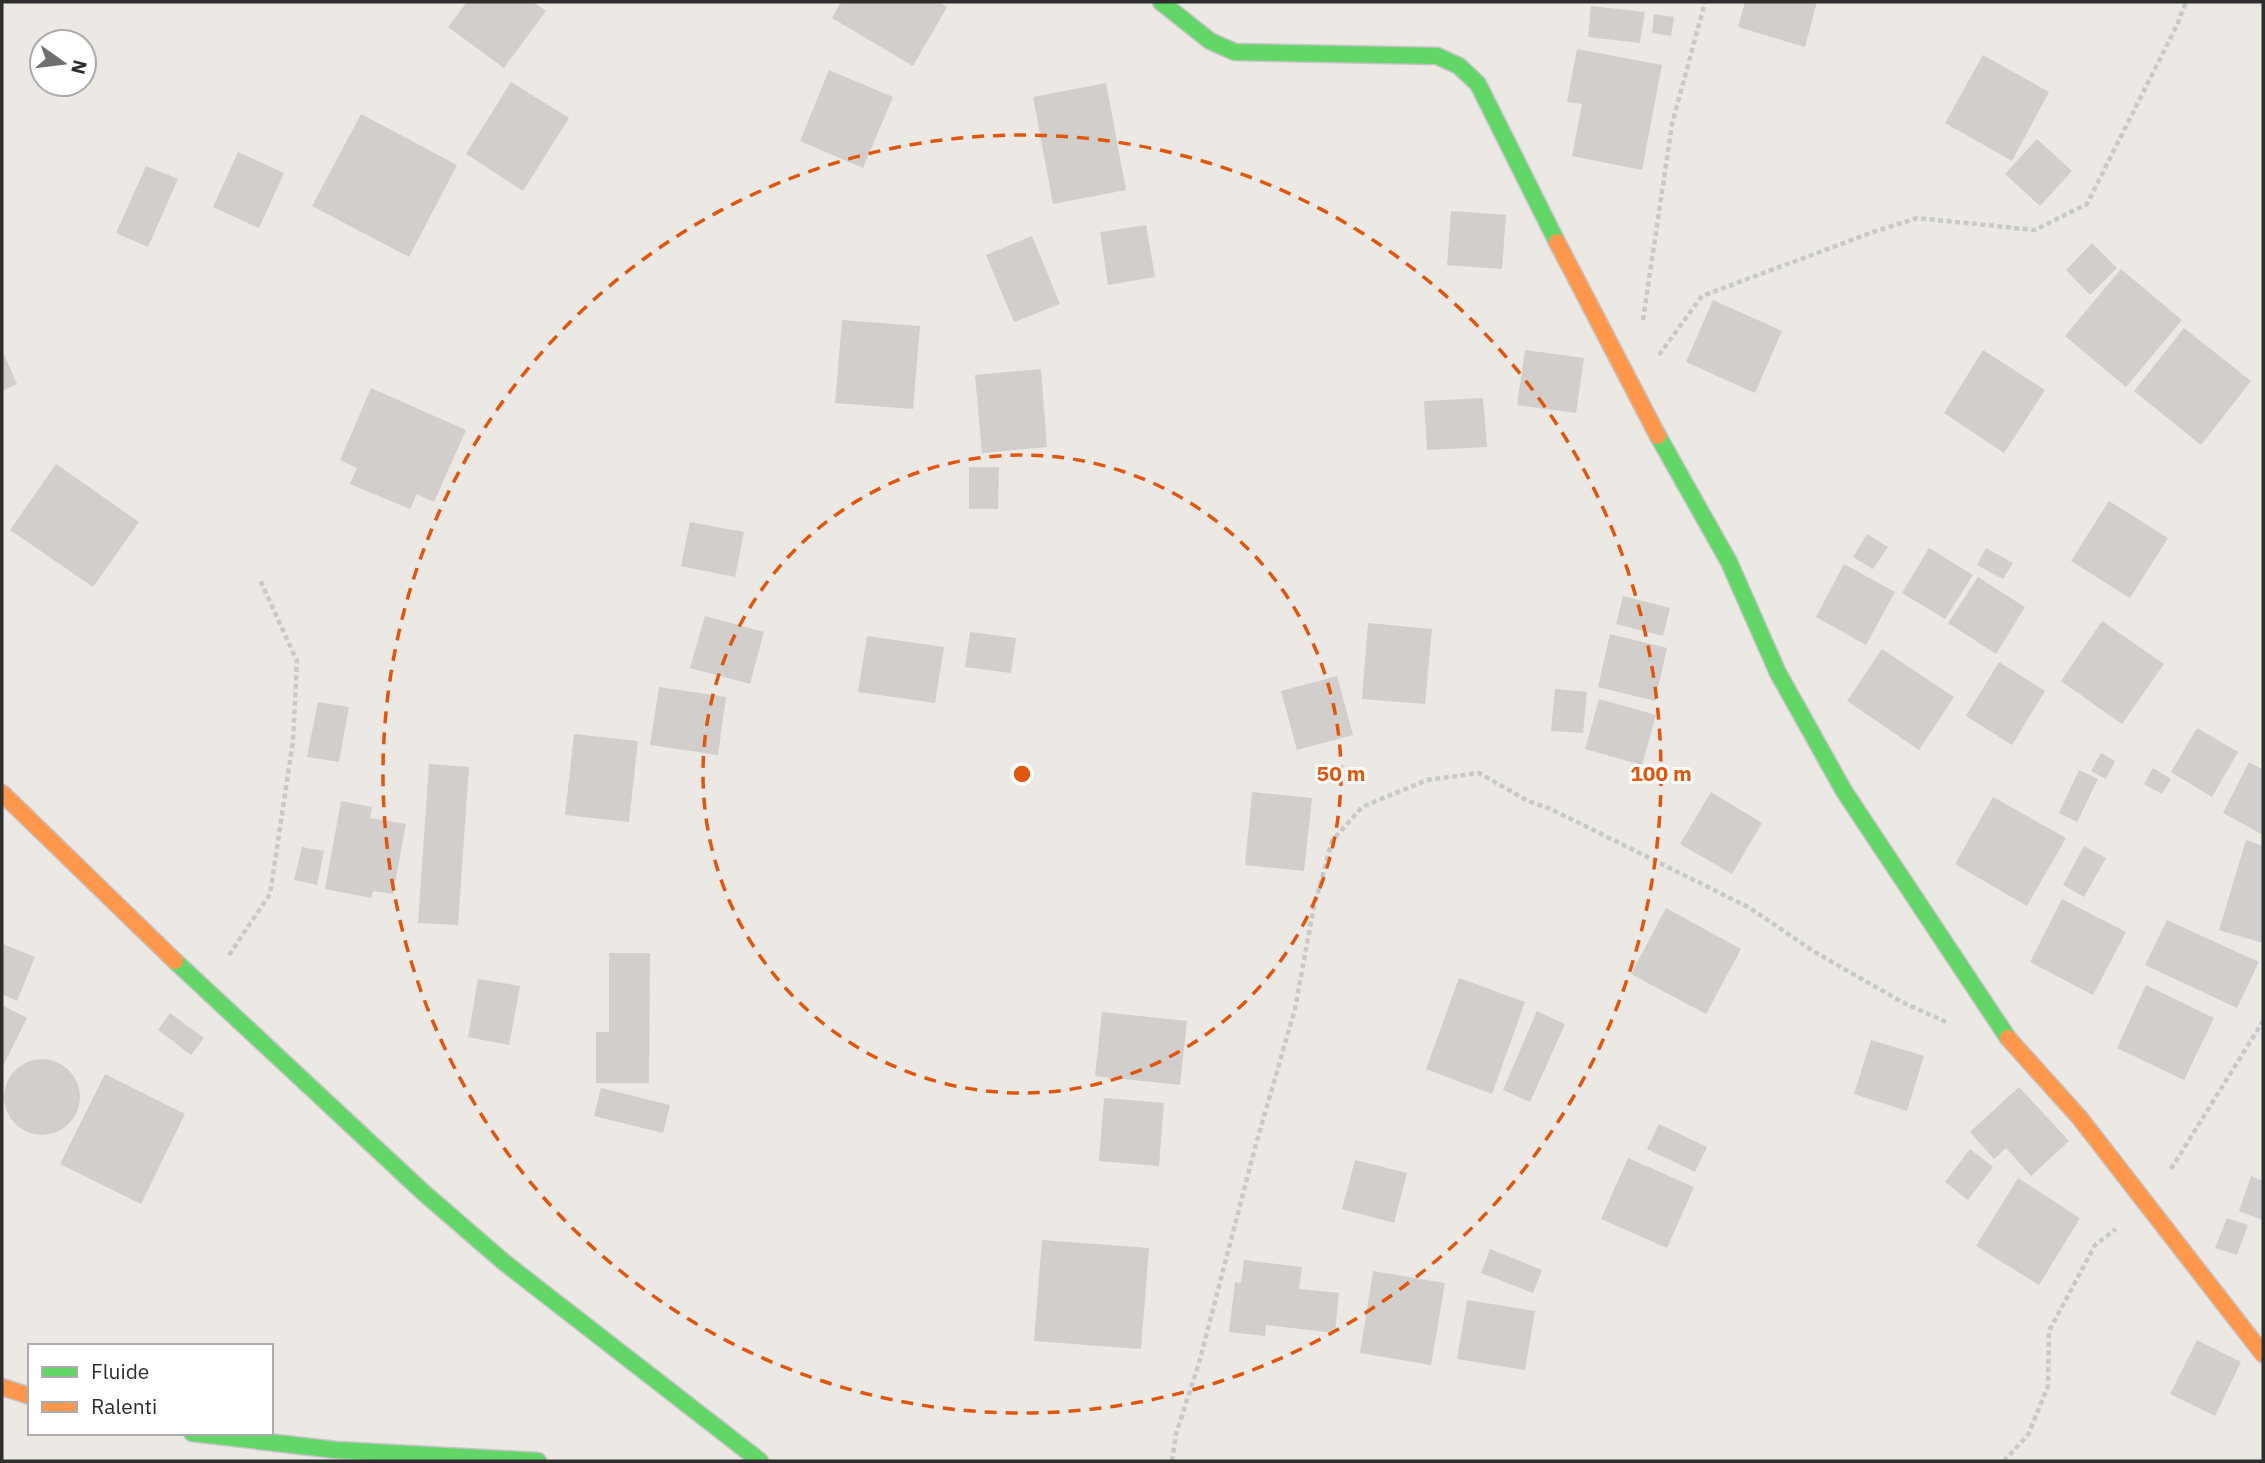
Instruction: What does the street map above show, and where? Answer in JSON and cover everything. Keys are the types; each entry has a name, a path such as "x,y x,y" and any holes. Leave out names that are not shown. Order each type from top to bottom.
{"main road":[{"path":"1161,2 1210,41 1235,52 1437,56 1459,65 1478,84 1632,391 1729,562 1778,673 1843,791 2000,1029 2079,1117 2263,1354"},
{"path":"2,793 205,990 424,1193 505,1263 760,1461"},
{"path":"2,1387 28,1395"},
{"path":"209,1435 336,1450 538,1461"}],"path":[{"path":"1642,324 1672,124 1705,2"},
{"path":"1632,391 1702,296 1917,218 2035,230 2087,204 2186,2"},
{"path":"205,990 270,894 293,741 297,661 260,580"},
{"path":"1172,1461 1176,1434 1199,1363 1256,1143 1296,1009 1313,911 1332,841 1362,807 1427,780 1479,773 1528,802 1551,809 1750,908 1813,951 1902,1002 1965,1031 2000,1029"}],"building":[{"path":"467,2 533,2 546,11 504,68 448,27"},
{"path":"841,2 939,2 947,7 913,66 832,18"},
{"path":"1745,2 1817,2 1805,47 1738,27"},
{"path":"1591,6 1645,12 1640,43 1588,37"},
{"path":"1654,14 1674,17 1671,36 1652,33"},
{"path":"1577,49 1662,65 1642,170 1572,156 1582,104 1567,102"},
{"path":"1983,55 2049,92 2012,161 1945,123"},
{"path":"829,70 893,97 863,168 800,141"},
{"path":"511,82 569,118 523,191 466,154"},
{"path":"1106,83 1126,190 1053,204 1033,97"},
{"path":"361,114 457,165 409,257 312,206"},
{"path":"2037,139 2072,171 2040,206 2005,174"},
{"path":"238,152 284,173 259,228 213,207"},
{"path":"146,166 178,179 148,247 116,233"},
{"path":"1451,211 1506,215 1502,269 1447,265"},
{"path":"1146,225 1155,277 1108,285 1100,232"},
{"path":"1032,236 1060,304 1014,322 986,255"},
{"path":"2092,243 2117,268 2090,295 2066,270"},
{"path":"2121,269 2182,320 2126,387 2065,336"},
{"path":"1713,300 1782,331 1755,393 1686,362"},
{"path":"842,320 920,326 913,409 835,403"},
{"path":"2184,328 2251,381 2201,445 2134,391"},
{"path":"2,350 17,384 2,391"},
{"path":"1525,350 1584,358 1576,413 1517,405"},
{"path":"1983,350 2045,390 2004,453 1944,413"},
{"path":"1041,369 1047,447 982,453 975,375"},
{"path":"371,388 466,430 434,502 417,494 410,509 350,484 357,468 340,460"},
{"path":"1483,398 1487,447 1427,450 1424,401"},
{"path":"56,464 139,522 93,587 10,530"},
{"path":"969,467 999,467 998,509 969,509"},
{"path":"2109,501 2168,538 2130,598 2071,561"},
{"path":"690,522 744,532 735,577 681,566"},
{"path":"1867,534 1888,547 1873,569 1853,557"},
{"path":"1929,548 1973,575 1945,619 1902,593"},
{"path":"1986,548 2013,563 2003,579 1977,565"},
{"path":"1844,564 1895,592 1866,645 1816,617"},
{"path":"1978,577 2025,607 1996,654 1948,623"},
{"path":"1623,596 1670,608 1663,636 1616,624"},
{"path":"705,616 764,632 750,684 690,668"},
{"path":"2102,621 2164,664 2122,724 2061,681"},
{"path":"1368,623 1432,629 1425,704 1362,699"},
{"path":"970,632 1016,638 1011,673 965,667"},
{"path":"1610,634 1667,648 1655,701 1598,687"},
{"path":"867,636 944,647 935,703 858,692"},
{"path":"1882,649 1954,697 1919,750 1847,701"},
{"path":"1999,662 2045,691 2012,745 1966,716"},
{"path":"1337,676 1353,735 1297,750 1281,691"},
{"path":"659,687 726,697 718,755 650,745"},
{"path":"1555,689 1587,692 1583,733 1551,731"},
{"path":"1599,699 1656,715 1642,765 1585,749"},
{"path":"318,702 349,707 339,762 307,757"},
{"path":"2197,728 2238,752 2212,797 2171,772"},
{"path":"574,734 638,741 629,822 565,815"},
{"path":"2101,753 2115,761 2106,779 2091,771"},
{"path":"2249,762 2263,770 2263,835 2223,813"},
{"path":"429,764 469,767 458,925 418,923"},
{"path":"2153,768 2171,779 2162,794 2144,784"},
{"path":"2079,770 2098,779 2077,822 2059,813"},
{"path":"1252,792 1312,798 1304,871 1245,865"},
{"path":"1711,792 1762,823 1732,874 1680,844"},
{"path":"1993,797 2066,838 2027,906 1955,864"},
{"path":"341,801 372,807 370,818 406,824 393,894 373,891 371,898 325,889"},
{"path":"2246,840 2263,846 2263,943 2219,930"},
{"path":"2084,846 2106,858 2084,897 2063,885"},
{"path":"302,847 324,851 317,885 294,880"},
{"path":"2062,899 2126,932 2093,995 2030,962"},
{"path":"1666,908 1741,949 1706,1014 1631,974"},
{"path":"2167,920 2259,962 2237,1008 2145,965"},
{"path":"3,944 35,957 17,1001 2,994"},
{"path":"609,953 650,953 649,1083 596,1083 596,1032 609,1032"},
{"path":"1459,978 1525,1002 1492,1094 1426,1069"},
{"path":"478,979 520,986 509,1045 468,1037"},
{"path":"2146,985 2214,1018 2184,1080 2117,1048"},
{"path":"2,1005 27,1018 2,1068"},
{"path":"1537,1011 1565,1024 1530,1102 1503,1090"},
{"path":"1102,1012 1187,1021 1180,1085 1095,1076"},
{"path":"170,1013 204,1038 191,1055 158,1030"},
{"path":"1871,1040 1924,1056 1907,1111 1854,1094"},
{"path":"42,1059 57,1062 69,1070 77,1082 80,1097 77,1112 69,1124 57,1132 42,1135 27,1132 15,1124 7,1112 4,1097 7,1082 15,1070 27,1062"},
{"path":"105,1074 185,1114 141,1204 60,1164"},
{"path":"2019,1087 2069,1141 2031,1176 2006,1148 1994,1159 1970,1132"},
{"path":"601,1088 670,1105 663,1133 594,1116"},
{"path":"1104,1098 1164,1103 1159,1166 1099,1161"},
{"path":"1659,1124 1707,1147 1695,1172 1647,1149"},
{"path":"1970,1149 1993,1167 1968,1200 1945,1182"},
{"path":"1628,1158 1694,1187 1667,1248 1601,1219"},
{"path":"1355,1160 1407,1173 1394,1223 1342,1209"},
{"path":"2251,1176 2263,1181 2263,1220 2239,1211"},
{"path":"2018,1178 2080,1218 2039,1285 1976,1246"},
{"path":"2227,1218 2248,1225 2237,1255 2215,1248"},
{"path":"1042,1240 1149,1248 1141,1349 1034,1341"},
{"path":"1490,1249 1542,1270 1533,1293 1481,1273"},
{"path":"1244,1260 1302,1267 1299,1289 1339,1293 1335,1333 1266,1325 1265,1336 1229,1332 1235,1282 1241,1283"},
{"path":"1373,1271 1445,1283 1431,1365 1360,1353"},
{"path":"1467,1300 1535,1311 1525,1370 1457,1359"},
{"path":"2197,1340 2241,1362 2215,1416 2170,1394"}],"traffic: fast":[{"path":"1161,2 1210,41 1235,52 1437,56 1459,66 1478,84 1557,242"},
{"path":"1658,436 1729,562 1778,673 1844,791 2008,1038"},
{"path":"175,961 424,1193 505,1263 760,1461"},
{"path":"209,1435 336,1450 538,1461"}],"traffic: slow":[{"path":"1557,242 1658,436"},
{"path":"2,793 175,961"},
{"path":"2008,1038 2079,1117 2263,1354"},
{"path":"2,1387 28,1395"}]}
